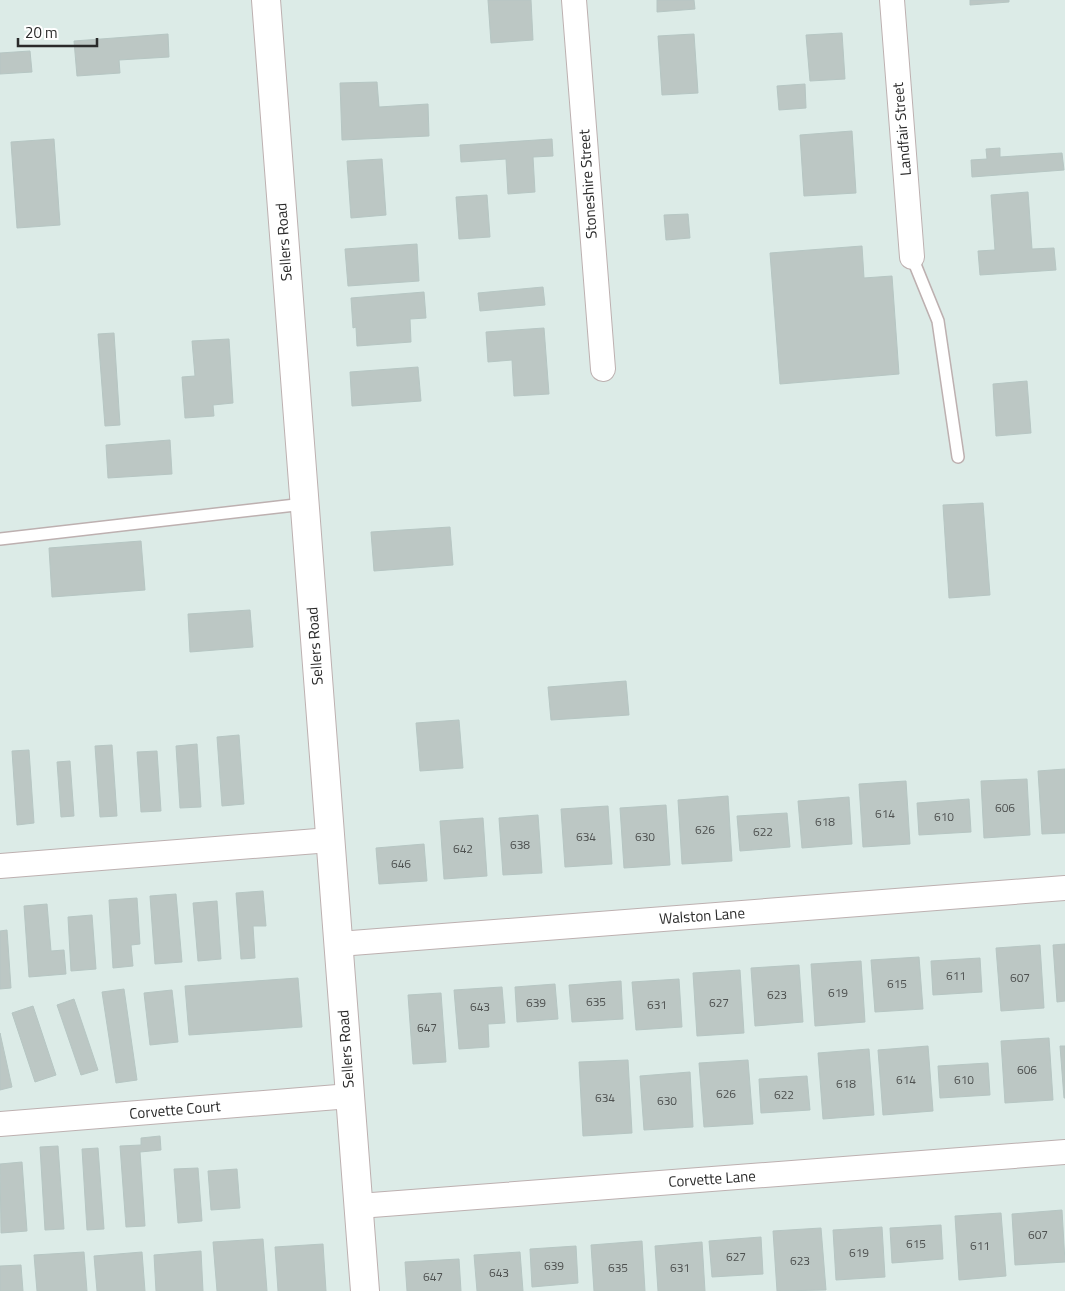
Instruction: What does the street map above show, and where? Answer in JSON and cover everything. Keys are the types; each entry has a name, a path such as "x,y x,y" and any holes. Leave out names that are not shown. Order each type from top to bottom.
{"street":[{"name":"Sellers Road","path":"266,0 365,1291"},
{"name":"Stoneshire Street","path":"574,0 603,369"},
{"name":"Landfair Street","path":"892,0 912,258"},
{"path":"0,866 330,840"},
{"name":"Walston Lane","path":"339,944 1065,888"},
{"name":"Corvette Court","path":"0,1124 350,1096"},
{"name":"Corvette Lane","path":"358,1206 1065,1152"}],"lane":[{"path":"912,258 938,321 958,457"},
{"path":"0,539 304,504"}],"building":[{"path":"488,0 531,0 533,40 491,43"},
{"path":"657,0 694,0 695,9 657,12"},
{"path":"970,0 1009,0 1009,2 970,5"},
{"path":"842,33 845,79 810,81 806,35"},
{"path":"168,34 169,57 119,60 120,73 77,76 74,41"},
{"path":"694,34 698,93 662,95 658,36"},
{"path":"30,51 32,72 0,74 0,53"},
{"path":"377,82 379,107 428,104 429,136 342,140 340,83"},
{"path":"805,84 806,108 779,110 777,86"},
{"path":"852,131 856,193 804,196 800,135"},
{"path":"54,139 60,225 17,228 11,142"},
{"path":"552,139 553,156 533,157 535,192 508,194 506,159 461,162 460,145"},
{"path":"1000,148 1000,157 1062,153 1064,170 972,177 971,160 987,159 986,149"},
{"path":"382,159 386,215 351,218 347,161"},
{"path":"1028,192 1032,249 1054,248 1056,270 980,275 978,251 995,250 991,195"},
{"path":"487,195 490,237 459,239 456,197"},
{"path":"688,214 690,238 666,240 664,215"},
{"path":"417,244 419,281 348,286 345,249"},
{"path":"862,246 864,278 892,276 899,374 780,384 770,253"},
{"path":"543,287 545,305 480,311 478,293"},
{"path":"424,292 426,318 410,319 411,342 357,346 356,327 353,328 351,298"},
{"path":"544,328 549,394 514,396 512,360 488,362 486,332"},
{"path":"114,333 120,425 105,426 98,334"},
{"path":"229,339 233,403 213,405 214,416 185,418 182,377 195,376 192,341"},
{"path":"418,367 421,401 352,406 350,372"},
{"path":"1027,381 1031,433 996,436 993,384"},
{"path":"170,440 172,474 108,478 106,445"},
{"path":"983,503 990,595 949,598 943,505"},
{"path":"450,527 453,565 374,571 371,532"},
{"path":"141,541 145,590 52,597 49,548"},
{"path":"250,610 253,647 190,652 188,614"},
{"path":"626,681 629,715 551,720 548,687"},
{"path":"459,720 463,768 420,771 416,723"},
{"path":"239,735 244,804 222,806 217,737"},
{"path":"197,744 201,807 180,808 176,746"},
{"path":"112,745 117,816 100,817 95,746"},
{"path":"29,750 34,823 17,825 12,751"},
{"path":"157,751 161,811 141,812 137,752"},
{"path":"70,761 74,816 61,817 57,762"},
{"path":"1065,769 1065,833 1042,834 1038,771"},
{"path":"1027,779 1030,835 984,838 981,781"},
{"path":"906,781 910,844 863,847 859,784"},
{"path":"728,796 732,861 682,864 678,800"},
{"path":"849,797 852,844 802,848 798,801"},
{"path":"969,799 971,832 919,835 917,803"},
{"path":"666,805 670,865 624,868 620,808"},
{"path":"608,806 612,864 565,867 561,809"},
{"path":"787,813 790,847 740,851 737,816"},
{"path":"538,815 542,873 503,875 499,818"},
{"path":"483,818 487,876 444,879 440,821"},
{"path":"424,844 427,881 379,884 376,848"},
{"path":"263,891 266,926 253,926 255,958 241,959 236,893"},
{"path":"176,894 182,962 155,964 150,896"},
{"path":"137,898 140,944 131,945 133,966 113,968 109,900"},
{"path":"217,901 221,959 198,961 193,903"},
{"path":"47,904 51,951 64,950 66,974 29,977 24,906"},
{"path":"92,915 96,969 71,971 68,917"},
{"path":"7,930 11,988 0,989 0,931"},
{"path":"1065,944 1065,1001 1057,1002 1053,945"},
{"path":"1040,945 1044,1008 1001,1011 996,948"},
{"path":"919,957 923,1009 875,1012 871,960"},
{"path":"980,958 982,992 933,995 931,961"},
{"path":"861,961 865,1022 815,1026 811,964"},
{"path":"799,965 803,1022 755,1026 751,968"},
{"path":"740,970 744,1033 697,1036 693,973"},
{"path":"298,978 302,1027 189,1035 185,986"},
{"path":"679,979 682,1027 636,1030 632,982"},
{"path":"621,981 623,1019 572,1022 569,985"},
{"path":"555,984 558,1019 517,1022 515,987"},
{"path":"502,987 505,1023 488,1024 489,1047 459,1049 454,990"},
{"path":"124,989 137,1080 116,1083 102,992"},
{"path":"172,990 178,1042 150,1045 144,993"},
{"path":"441,993 446,1062 413,1064 408,995"},
{"path":"74,999 98,1070 81,1075 57,1005"},
{"path":"33,1006 56,1075 35,1082 12,1013"},
{"path":"0,1033 12,1087 0,1090"},
{"path":"1049,1038 1053,1100 1005,1103 1001,1041"},
{"path":"928,1046 933,1111 883,1115 878,1050"},
{"path":"1060,1046 1065,1046 1065,1098 1064,1098"},
{"path":"869,1049 874,1115 823,1119 818,1053"},
{"path":"628,1060 632,1133 583,1136 579,1062"},
{"path":"748,1060 753,1124 704,1127 699,1063"},
{"path":"988,1063 990,1095 940,1098 938,1066"},
{"path":"690,1072 693,1127 644,1130 640,1076"},
{"path":"807,1076 810,1110 761,1113 759,1079"},
{"path":"160,1136 161,1150 140,1152 145,1226 126,1227 120,1146 141,1145 141,1138"},
{"path":"58,1146 64,1229 45,1230 40,1147"},
{"path":"98,1148 104,1229 87,1230 82,1149"},
{"path":"22,1162 27,1231 1,1233 0,1164"},
{"path":"198,1168 202,1221 178,1223 174,1169"},
{"path":"237,1169 240,1208 211,1210 208,1171"},
{"path":"1062,1210 1065,1262 1015,1265 1012,1214"},
{"path":"1001,1213 1006,1276 959,1280 955,1216"},
{"path":"941,1225 943,1259 892,1263 890,1228"},
{"path":"882,1227 885,1277 836,1280 833,1230"},
{"path":"821,1228 826,1290 777,1291 773,1231"},
{"path":"761,1237 763,1274 712,1277 709,1241"},
{"path":"263,1239 267,1291 217,1291 213,1242"},
{"path":"642,1241 645,1291 594,1291 591,1245"},
{"path":"702,1242 705,1291 658,1291 655,1246"},
{"path":"323,1244 326,1291 278,1291 275,1247"},
{"path":"576,1246 578,1283 532,1287 530,1249"},
{"path":"201,1251 203,1291 156,1291 154,1255"},
{"path":"84,1252 87,1291 37,1291 34,1255"},
{"path":"142,1252 145,1291 97,1291 94,1256"},
{"path":"520,1252 523,1291 477,1291 474,1255"},
{"path":"459,1259 461,1291 407,1291 405,1262"},
{"path":"21,1265 23,1291 0,1291 0,1266"}]}
